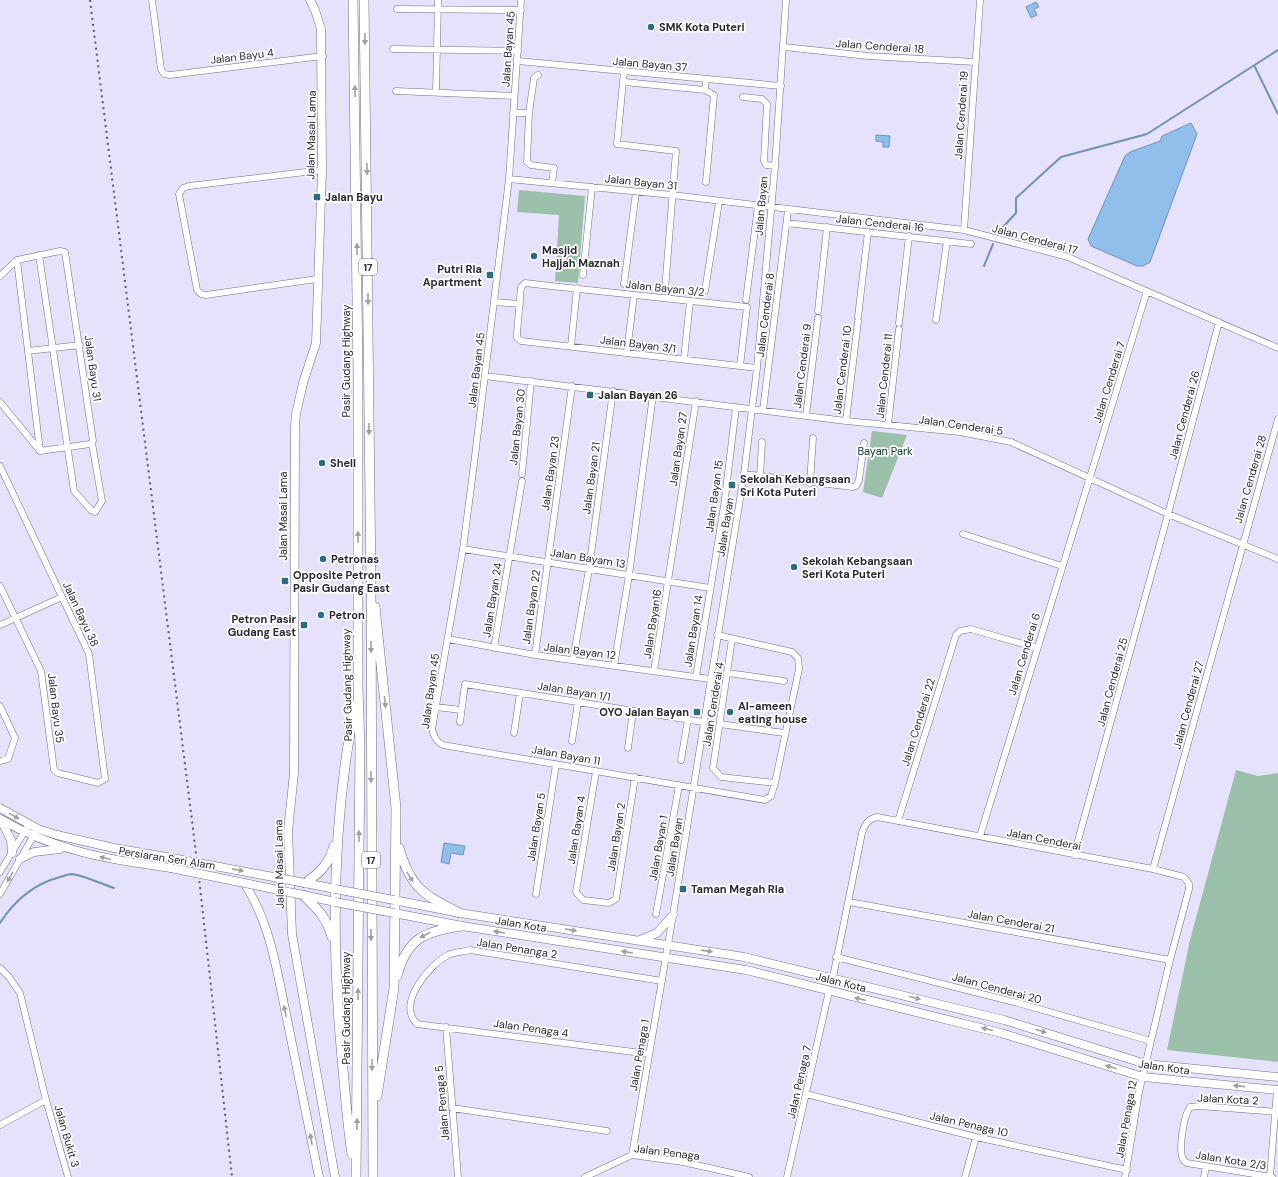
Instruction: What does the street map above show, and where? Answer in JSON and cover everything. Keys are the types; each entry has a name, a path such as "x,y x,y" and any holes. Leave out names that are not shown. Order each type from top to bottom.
{"highway":[{"name":"Pasir Gudang Highway","path":"354,0 357,238 358,688 360,755 356,1177"},
{"name":"Pasir Gudang Highway","path":"364,0 370,580 373,1177"},
{"path":"370,580 376,612 396,808 397,841 394,900 394,988"},
{"path":"356,1177 349,1132 337,1000 335,889 339,831 350,728 358,688"},
{"path":"305,883 325,867 331,856 339,831"},
{"path":"397,841 408,876 416,886 435,901 460,913"},
{"path":"303,895 324,915 330,929 335,952"},
{"path":"372,1139 378,1084 394,988 401,961 414,942 425,934 462,926"}],"main road":[{"name":"Jalan Masai Lama","path":"310,0 321,29 322,170 317,279 316,343 303,383 296,414 295,426 294,773 288,831 292,934 335,1177"},
{"name":"Persiaran Seri Alam","path":"0,808 38,829 57,835 114,848 394,900"},
{"path":"0,819 11,840 12,853"},
{"name":"Persiaran Seri Alam","path":"0,819 24,833 68,849 112,860 171,868 394,913"},
{"path":"20,859 45,850 68,849"},
{"path":"244,883 256,900 264,920 274,956 319,1177"},
{"name":"Jalan Kota","path":"394,900 460,913 744,957 832,977 1004,1020 1146,1064 1278,1077"},
{"name":"Jalan Kota","path":"394,913 462,926 666,959 746,970 1002,1033 1143,1077 1278,1090"},
{"path":"637,940 656,933 673,915"}],"street":[{"name":"Jalan Bayu 4","path":"152,0 161,69 164,74 170,75 322,56"},
{"path":"436,92 438,0"},
{"name":"Jalan Bayan 45","path":"436,740 432,729 462,549 509,179 521,0"},
{"name":"Jalan Bayan","path":"666,959 744,474 757,368 781,86 786,0"},
{"name":"Jalan Cenderai 19","path":"964,230 980,0"},
{"path":"397,9 438,8 521,10"},
{"name":"Jalan Cenderai 18","path":"784,47 868,56 975,62"},
{"path":"393,49 437,48 518,51"},
{"name":"Jalan Bayan 37","path":"518,61 781,86"},
{"path":"624,71 617,144 676,151 665,290"},
{"path":"538,75 534,78 529,113 527,162 531,165 554,168 552,183"},
{"path":"705,90 706,79"},
{"path":"624,82 705,90 714,95 706,182"},
{"path":"396,91 514,96"},
{"path":"743,97 762,99 765,101 767,115 764,160 766,165 774,166"},
{"path":"513,113 529,113"},
{"path":"317,279 206,295 201,294 197,290 179,194 183,188 189,186 322,170"},
{"name":"Jalan Bayan 31","path":"509,179 672,195 771,208"},
{"path":"583,275 592,187"},
{"path":"624,284 636,192"},
{"path":"705,291 719,202"},
{"path":"746,300 758,206"},
{"name":"Jalan Cenderai 17","path":"771,208 964,230 1068,256 1278,348"},
{"name":"Jalan Cenderai 8","path":"763,410 788,210"},
{"name":"Jalan Cenderai 16","path":"787,223 971,244"},
{"name":"Jalan Cenderai 9","path":"806,416 827,227"},
{"name":"Jalan Cenderai 10","path":"846,421 868,232"},
{"name":"Jalan Cenderai 11","path":"888,425 909,236"},
{"path":"936,320 947,241"},
{"name":"Jalan Bayu 31","path":"17,260 60,251 65,252 80,345 93,439 92,443 102,501 95,512 91,510 74,491 68,447"},
{"path":"39,255 68,447"},
{"path":"0,276 17,260"},
{"path":"17,260 40,451"},
{"name":"Jalan Bayan 3/2","path":"520,304 523,285 525,283 747,307 740,366"},
{"path":"571,346 577,288"},
{"name":"Jalan Cenderai 7","path":"1090,479 1147,291"},
{"path":"627,352 634,295"},
{"path":"684,359 690,301"},
{"path":"494,302 520,304"},
{"name":"Jalan Bayan 3/1","path":"520,304 517,338 521,341 757,368"},
{"name":"Jalan Cenderai 26","path":"1168,514 1218,322"},
{"path":"28,351 80,345"},
{"path":"485,376 752,409"},
{"name":"Jalan Bayan 30","path":"509,556 522,477 531,381"},
{"name":"Jalan Bayan 23","path":"548,562 572,386"},
{"name":"Jalan Bayan 21","path":"573,660 589,569 613,391"},
{"path":"614,666 629,575 653,396"},
{"name":"Jalan Bayan 27","path":"669,581 696,401"},
{"path":"0,402 40,451"},
{"name":"Jalan Bayan 15","path":"710,588 724,506 736,407"},
{"name":"Jalan Cenderai 5","path":"752,409 846,421 960,432 1011,442 1168,514 1278,559"},
{"name":"Jalan Cenderai 28","path":"1242,545 1278,419"},
{"path":"810,483 813,438"},
{"path":"760,477 762,442"},
{"path":"40,451 92,443"},
{"path":"744,474 850,488 856,486 859,480 864,443"},
{"name":"Jalan Bayu 38","path":"0,466 89,654 105,779 98,783 58,773 54,770"},
{"name":"Jalan Cenderai 6","path":"980,836 1090,479"},
{"name":"Jalan Cenderai 25","path":"1074,855 1168,514"},
{"path":"963,534 1062,566"},
{"name":"Jalan Cenderai 27","path":"1154,869 1242,545"},
{"name":"Jalan Bayam 13","path":"462,549 710,588"},
{"name":"Jalan Bayan 24","path":"494,648 509,556"},
{"name":"Jalan Bayan 22","path":"535,655 548,562"},
{"name":"Jalan Bayan16","path":"654,671 669,581"},
{"name":"Jalan Bayu 35","path":"0,586 41,671 54,770"},
{"name":"Jalan Bayan 14","path":"696,677 710,588"},
{"path":"0,625 62,597"},
{"name":"Jalan Cenderai 22","path":"898,821 953,641 960,631 971,629 1037,648"},
{"path":"717,635 792,652 798,658 799,669 784,733 775,784"},
{"name":"Jalan Bayan 12","path":"448,639 535,655 710,679"},
{"name":"Jalan Cenderai 4","path":"732,639 714,771 721,776 775,784"},
{"path":"728,673 784,681"},
{"name":"Jalan Bayan 1/1","path":"462,710 465,684 703,722"},
{"path":"514,733 520,693"},
{"path":"572,741 578,702"},
{"path":"0,706 15,738 8,759 0,761"},
{"path":"436,707 462,710 460,722"},
{"path":"628,748 634,711"},
{"path":"681,760 688,719"},
{"path":"720,724 784,733"},
{"name":"Jalan Bayan 11","path":"436,740 443,745 765,800 771,796 775,784"},
{"name":"Jalan Bayan 5","path":"536,894 556,764"},
{"name":"Jalan Bayan 4","path":"596,771 576,892 583,900 609,904 616,899"},
{"name":"Jalan Bayan 2","path":"616,899 636,777"},
{"name":"Jalan Bayan 1","path":"656,914 679,785"},
{"name":"Jalan Cenderai","path":"832,977 849,902 862,833 865,824 870,819 877,817 1180,875 1187,880 1189,884 1146,1064"},
{"path":"0,872 28,824"},
{"path":"0,894 38,829"},
{"name":"Jalan Cenderai 21","path":"849,902 1170,960"},
{"name":"Jalan Penanga 2","path":"413,1019 412,997 420,981 432,966 449,955 470,950 662,981"},
{"name":"Jalan Cenderai 20","path":"836,957 1018,1003 1151,1041"},
{"name":"Jalan Penaga 1","path":"632,1155 666,959"},
{"name":"Jalan Bukit 3","path":"0,968 20,992 46,1100 68,1177"},
{"name":"Jalan Penaga 7","path":"786,1177 829,991"},
{"name":"Jalan Penaga 4","path":"413,1019 418,1024 649,1054"},
{"name":"Jalan Penaga 5","path":"446,1027 458,1177"},
{"name":"Jalan Penaga 12","path":"1125,1177 1146,1064"},
{"path":"1271,1177 1278,1090"},
{"name":"Jalan Penaga 10","path":"806,1094 976,1137 1127,1170"},
{"path":"0,1125 46,1100"},
{"name":"Jalan Kota 2","path":"1187,1163 1182,1159 1181,1151 1186,1113 1190,1107 1199,1106 1277,1112"},
{"path":"452,1108 608,1131"},
{"path":"965,1177 976,1137"},
{"name":"Jalan Penaga","path":"585,1177 632,1155 683,1162 749,1177"},
{"name":"Jalan Kota 2/3","path":"1187,1163 1271,1177"},
{"path":"1204,1177 1206,1166"},
{"path":"715,1177 717,1170"}],"green space":[{"path":"519,190 585,196 578,283 555,281 559,215 517,212"},
{"name":"Bayan Park","path":"872,431 907,435 882,498 863,492"},
{"path":"1236,770 1258,776 1278,773 1278,1062 1167,1050 1190,940"}],"water":[{"path":"1036,2 1039,7 1034,9 1037,15 1031,18 1026,7"},
{"path":"1191,123 1197,134 1150,262 1143,266 1137,266 1091,246 1088,239 1125,156 1130,152 1160,141 1162,136"},
{"path":"876,135 890,136 889,147 883,147 883,142 876,141"},
{"path":"444,843 465,846 463,855 451,853 449,864 441,862"}],"waterway":[{"path":"1002,228 1016,213 1016,198 1061,157 1147,134 1278,50"},
{"path":"1255,67 1278,114"},
{"path":"984,266 993,244"},
{"path":"0,923 18,901 26,894 42,884 66,875 77,875 114,888"}],"railway":[{"path":"90,0 198,869 232,1177"}],"place":[{"name":"SMK Kota Puteri","path":"651,27"},
{"name":"Jalan Bayu","path":"317,197"},
{"name":"Masjid Hajjah Maznah","path":"534,256"},
{"name":"Putri Ria Apartment","path":"490,275"},
{"name":"Jalan Bayan 26","path":"590,395"},
{"name":"Shell","path":"322,463"},
{"name":"Sekolah Kebangsaan Sri Kota Puteri","path":"732,485"},
{"name":"Petronas","path":"323,559"},
{"name":"Sekolah Kebangsaan Seri Kota Puteri","path":"794,567"},
{"name":"Opposite Petron Pasir Gudang East","path":"285,581"},
{"name":"Petron","path":"321,615"},
{"name":"Petron Pasir Gudang East","path":"304,625"},
{"name":"OYO Jalan Bayan","path":"697,712"},
{"name":"Al-ameen eating house","path":"730,712"},
{"name":"Taman Megah Ria","path":"683,889"}]}
